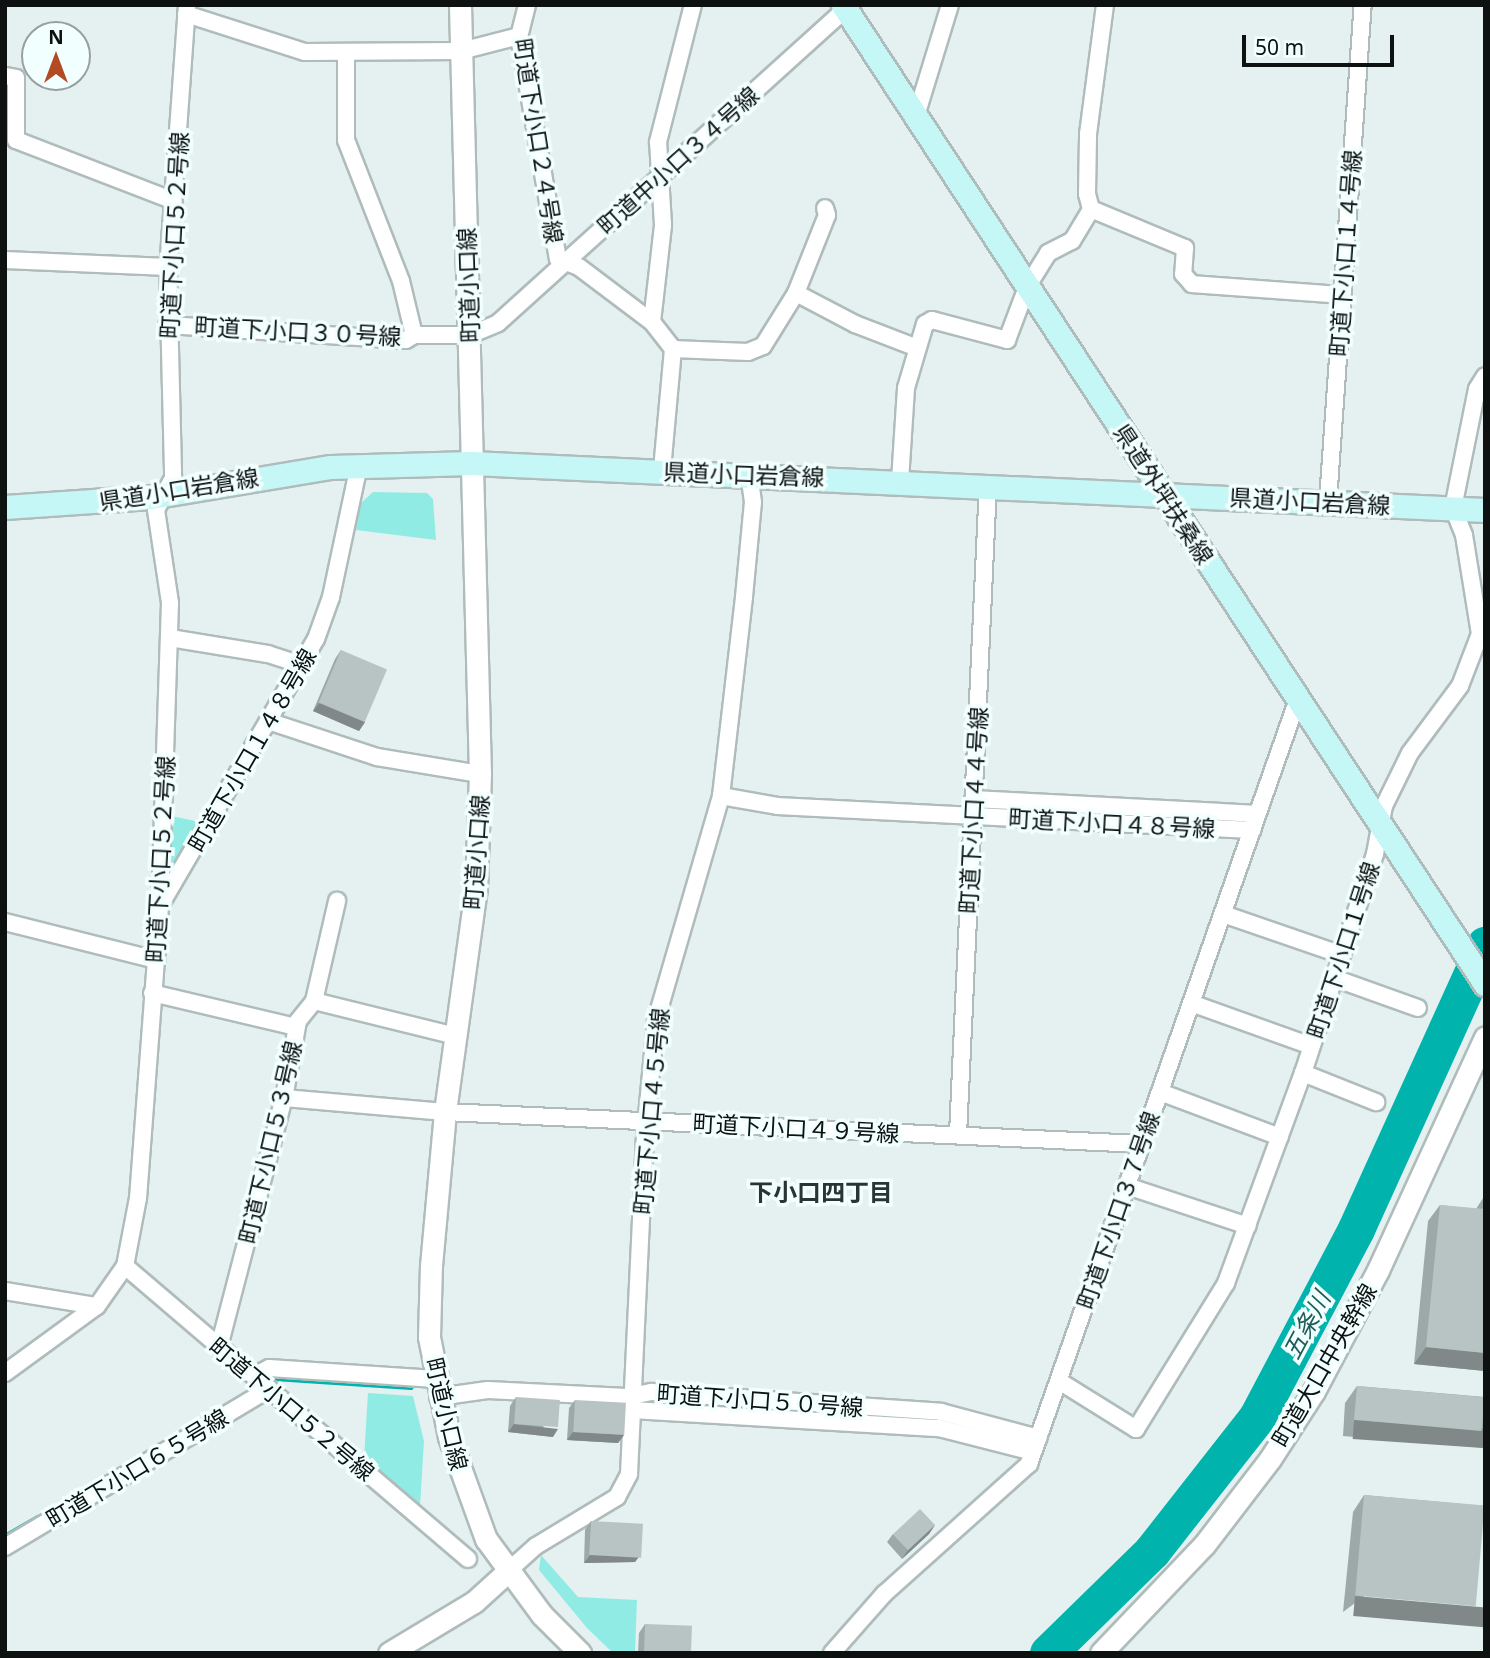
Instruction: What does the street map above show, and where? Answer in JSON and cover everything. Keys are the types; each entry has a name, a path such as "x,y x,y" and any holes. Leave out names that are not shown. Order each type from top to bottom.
{"main road":[{"name":"県道外坪扶桑線","path":"846,6 1027,287 1485,984"},
{"name":"県道小口岩倉線","path":"5,508 163,496 287,472 359,465 471,463 749,473 1485,510"}],"street":[{"name":"町道小口線","path":"460,5 480,774 476,888 445,1112 429,1295 437,1388 463,1484 486,1539 507,1572 580,1653"},
{"name":"町道下小口２４号線","path":"527,5 519,36 549,226 558,259 567,260 652,322 673,349"},
{"path":"652,322 663,225 662,172 658,142 693,5"},
{"path":"916,116 950,5"},
{"path":"900,481 906,388 915,347 925,324 932,320 1007,340 1027,287 1048,253 1072,242 1091,209 1087,194 1088,134 1105,5"},
{"name":"町道下小口１４号線","path":"1328,501 1363,5"},
{"name":"町道中小口３４号線","path":"470,335 498,323 846,6"},
{"path":"186,10 281,47 346,53 461,51 519,36"},
{"name":"町道下小口５２号線","path":"186,10 168,267 167,325 173,478 156,510 168,579 170,638 160,906 138,1198 125,1266 468,1559"},
{"path":"346,53 346,140 401,281 414,335"},
{"path":"5,76 16,78 16,140 174,201"},
{"path":"662,470 673,349 748,352 763,346 796,293 827,215 825,208"},
{"path":"1091,209 1185,248 1183,274 1192,285 1342,295"},
{"path":"5,260 168,267"},
{"path":"796,293 855,324 915,347"},
{"name":"町道下小口３０号線","path":"167,325 405,340 414,335 470,335"},
{"path":"1453,508 1485,376"},
{"name":"町道下小口１４８号線","path":"160,906 304,666 331,597 359,465"},
{"name":"町道下小口４５号線","path":"507,1572 537,1546 617,1497 629,1474 648,1122 660,1001 713,832 721,796 753,502 749,473"},
{"name":"町道下小口４４号線","path":"958,1135 988,485"},
{"name":"町道下小口１号線","path":"1059,1381 1136,1429 1226,1283 1303,1073 1342,955 1381,825 1384,806 1410,753 1460,686 1480,634 1464,535 1453,508"},
{"path":"170,638 268,654 304,666"},
{"name":"町道下小口３７号線","path":"832,1653 884,1594 1029,1464 1298,699"},
{"path":"271,723 377,757 480,774"},
{"name":"町道下小口４８号線","path":"721,796 777,806 973,808 1252,830"},
{"path":"973,808 1258,814"},
{"name":"町道下小口５３号線","path":"219,1347 284,1098 296,1027 314,1001 337,901"},
{"path":"1223,914 1342,955"},
{"path":"5,922 156,960"},
{"path":"1334,978 1418,1008"},
{"path":"152,993 296,1027"},
{"path":"314,1001 455,1036"},
{"path":"1191,1003 1311,1046"},
{"name":"町道大口中央幹線","path":"1101,1653 1204,1545 1270,1459 1314,1391 1372,1283 1485,1037"},
{"path":"1303,1073 1376,1102"},
{"path":"1160,1093 1280,1137"},
{"name":"町道下小口４９号線","path":"284,1098 445,1112 1141,1144"},
{"path":"1127,1186 1248,1226"},
{"path":"5,1373 97,1306 125,1266"},
{"path":"5,1291 97,1306"},
{"name":"町道下小口５０号線","path":"254,1376 268,1368 437,1388 633,1402 747,1399 941,1412 1036,1445"},
{"name":"町道下小口６５号線","path":"5,1547 268,1389"},
{"path":"633,1402 939,1428 1036,1445"},
{"path":"389,1653 474,1602 507,1572"}],"shaded area":[{"path":"373,492 427,493 433,499 436,540 356,530 361,503"},
{"path":"171,816 200,822 172,868 169,866"},
{"path":"368,1393 413,1396 424,1441 420,1506 364,1458"},
{"path":"541,1555 578,1597 637,1600 635,1653 613,1653 587,1628 539,1570"}],"building":[{"path":"341,650 387,670 365,722 319,702"},
{"path":"1440,1205 1485,1209 1485,1353 1426,1347"},
{"path":"1357,1386 1485,1397 1482,1431 1354,1420"},
{"path":"516,1397 560,1400 558,1427 514,1424"},
{"path":"575,1400 626,1403 624,1435 573,1432"},
{"path":"1364,1495 1485,1506 1476,1606 1355,1596"},
{"path":"920,1509 935,1525 908,1550 893,1534"},
{"path":"591,1521 643,1524 641,1558 589,1555"},
{"path":"645,1624 692,1626 691,1653 644,1653"}],"waterway":[{"name":"五条川","path":"1048,1653 1152,1551 1257,1417 1356,1229 1485,945"},
{"path":"264,1384 274,1378 411,1387"},
{"path":"644,1402 842,1413"},
{"path":"5,1537 38,1518"}],"district":[{"name":"下小口四丁目","path":"821,1192"}]}
